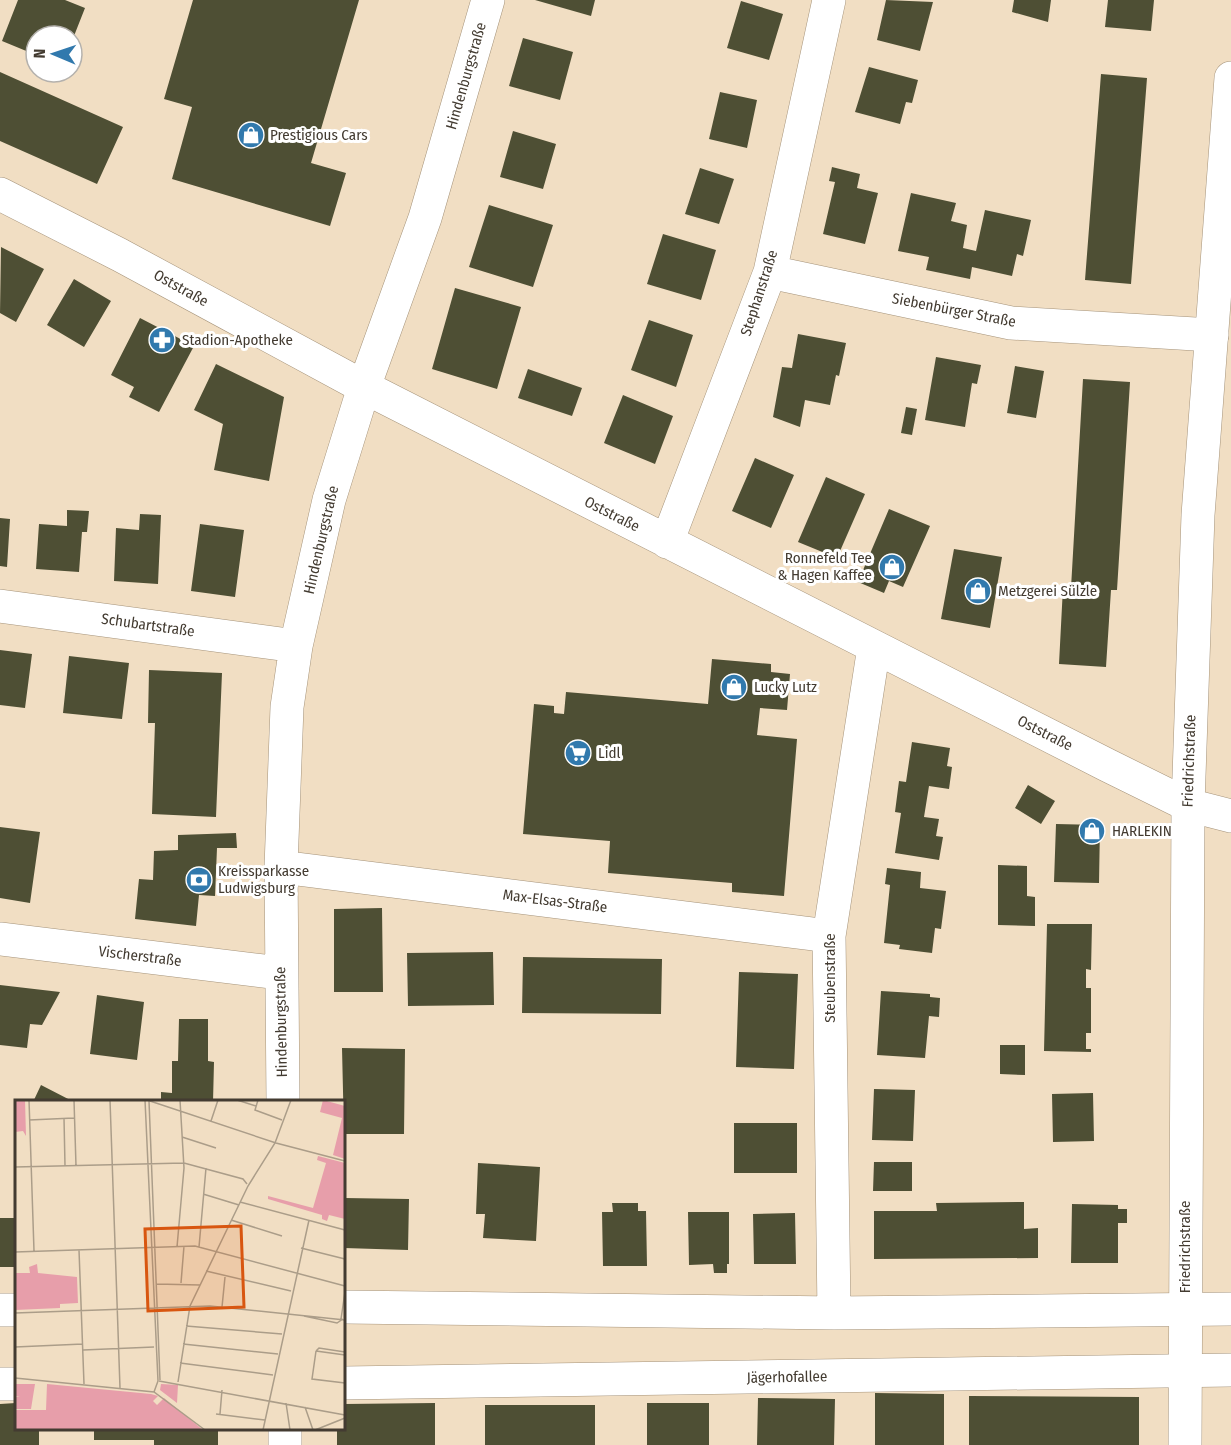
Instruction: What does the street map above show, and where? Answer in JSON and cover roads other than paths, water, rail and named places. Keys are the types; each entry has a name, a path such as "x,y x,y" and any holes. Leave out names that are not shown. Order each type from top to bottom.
{"street":[{"name":"Hindenburgstraße","path":"282,1100 280,867 287,707 296,646 329,500 364,387 392,315 425,218 488,0"},
{"name":"Stephanstraße","path":"667,542 770,272 829,0"},
{"name":"Friedrichstraße","path":"1185,1445 1188,805 1198,515 1231,78"},
{"name":"Oststraße","path":"0,194 120,255 364,387 667,542 1188,805 1231,816"},
{"name":"Siebenbürger Straße","path":"770,272 1011,323 1212,335"},
{"name":"Schubartstraße","path":"0,606 296,646"},
{"name":"Steubenstraße","path":"834,1313 829,936 874,646"},
{"name":"Max-Elsas-Straße","path":"280,867 829,936"},
{"name":"Vischerstraße","path":"0,939 280,973"},
{"path":"345,1307 834,1313 1231,1309"},
{"name":"Jägerhofallee","path":"345,1383 1231,1370"}],"place":[{"name":"Prestigious Cars","path":"251,135"},
{"name":"Stadion-Apotheke","path":"162,340"},
{"name":"Ronnefeld Tee & Hagen Kaffee","path":"892,567"},
{"name":"Metzgerei Sülzle","path":"978,591"},
{"name":"Lucky Lutz","path":"734,687"},
{"name":"Lidl","path":"578,753"},
{"name":"HARLEKIN","path":"1092,831"},
{"name":"Kreissparkasse Ludwigsburg","path":"199,880"}]}
